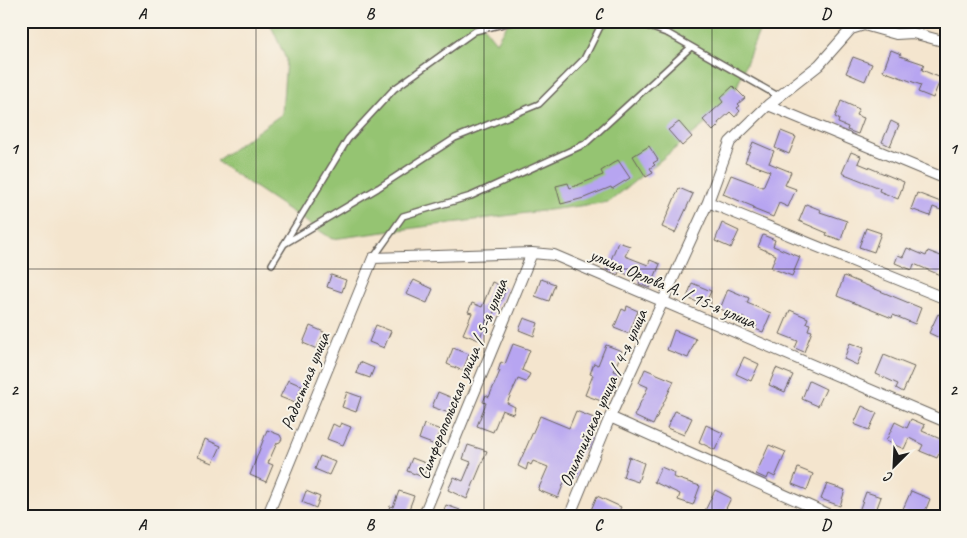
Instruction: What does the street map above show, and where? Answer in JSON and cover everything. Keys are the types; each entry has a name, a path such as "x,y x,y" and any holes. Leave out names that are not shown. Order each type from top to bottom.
{"street":[{"name":"Олимпийская улица / 4-я улица","path":"569,517 610,417 708,202 730,142 768,104 819,65 851,29 864,25 896,34 913,33 946,42"},
{"path":"768,104 946,179"},
{"path":"708,202 946,299"},
{"name":"улица Орлова А. / 15-я улица","path":"373,258 532,253 554,255 946,422"},
{"name":"Симферопольская улица / 5-я улица","path":"423,517 532,253"},
{"name":"Радостная улица","path":"267,517 373,258"},
{"path":"610,417 834,517"}],"lane":[{"path":"272,264 348,139 394,90 476,31 516,21"},
{"path":"284,244 378,188 455,138 539,104 584,60 603,21"},
{"path":"634,21 669,34 779,96"},
{"path":"373,258 403,216 471,196 585,144 691,47"}],"green space":[{"path":"269,21 479,21 496,42 509,21 763,21 730,104 609,202 332,239 216,161 282,114 286,59"}],"building":[{"path":"891,50 901,54 900,56 924,64 922,70 941,78 933,98 918,92 921,85 883,71"},
{"path":"853,57 872,64 865,81 846,73"},
{"path":"733,86 745,98 738,104 740,106 737,108 740,111 735,117 730,112 718,123 719,125 713,131 703,120 723,102 720,98"},
{"path":"841,101 859,109 856,115 864,118 858,134 847,130 848,127 838,123 839,119 835,117"},
{"path":"891,121 899,125 890,146 882,142"},
{"path":"679,122 692,137 682,146 668,130"},
{"path":"781,131 796,137 789,154 775,148"},
{"path":"753,142 774,151 769,163 791,172 785,185 796,189 788,207 779,203 773,217 723,194 731,175 763,187 770,171 745,162"},
{"path":"649,146 658,160 650,168 653,173 646,177 633,156"},
{"path":"851,152 861,156 858,163 904,182 898,199 879,191 880,188 842,173"},
{"path":"618,160 630,178 612,189 611,187 584,198 561,204 556,186 568,183 570,188 603,175 601,171"},
{"path":"679,188 693,194 675,233 662,227"},
{"path":"917,193 946,204 946,212 933,207 930,216 911,209"},
{"path":"806,204 821,210 820,212 847,221 841,240 826,235 827,233 799,221"},
{"path":"722,223 739,231 731,248 715,241"},
{"path":"866,228 881,233 874,252 859,247"},
{"path":"763,235 775,240 773,246 800,257 792,276 771,268 776,255 758,247"},
{"path":"618,242 630,246 625,256 648,265 650,260 660,264 650,288 639,284 640,280 619,271 618,275 607,270"},
{"path":"907,248 926,256 928,251 946,258 940,275 914,264 912,270 895,263 898,255 903,257"},
{"path":"331,275 346,280 342,292 327,287"},
{"path":"844,276 921,308 915,324 893,315 892,318 837,296"},
{"path":"541,279 555,284 549,301 535,296"},
{"path":"414,280 433,289 427,303 406,294"},
{"path":"492,282 506,288 490,321 487,319 479,340 463,334 472,313 468,312 472,303 482,307"},
{"path":"692,283 711,291 705,305 687,298"},
{"path":"728,289 749,298 747,303 771,313 763,332 755,329 757,325 744,320 744,318 720,309"},
{"path":"627,306 638,311 629,334 614,328 622,309 626,311"},
{"path":"790,310 808,318 806,323 810,324 808,330 812,331 804,352 795,348 798,341 780,334"},
{"path":"938,314 946,318 946,336 944,340 929,333"},
{"path":"524,318 538,323 534,336 519,330"},
{"path":"376,325 391,331 384,348 369,342"},
{"path":"310,326 324,332 317,349 303,343"},
{"path":"674,330 696,339 688,358 667,350"},
{"path":"850,343 864,348 857,365 844,359"},
{"path":"513,344 530,350 522,370 530,374 526,382 518,379 507,403 515,407 513,414 502,410 493,432 477,426 486,403 483,402 486,395 489,397 500,371 498,371 501,362 505,364"},
{"path":"606,345 622,351 614,371 619,373 614,385 609,382 601,401 585,395 593,375 590,374 594,363 598,365"},
{"path":"453,348 469,354 463,371 447,364"},
{"path":"884,355 914,367 903,392 896,388 898,384 876,374"},
{"path":"744,357 759,364 751,381 736,374"},
{"path":"360,362 374,368 370,378 356,373"},
{"path":"776,368 793,375 785,392 769,385"},
{"path":"645,369 674,381 653,425 634,416 648,387 639,383"},
{"path":"288,380 302,386 295,403 280,397"},
{"path":"809,381 826,389 818,406 802,399"},
{"path":"347,392 361,397 356,412 342,407"},
{"path":"438,392 455,399 449,413 432,407"},
{"path":"862,406 877,413 869,430 854,424"},
{"path":"576,411 594,418 587,435 593,438 588,450 583,448 573,470 578,472 575,479 567,475 558,498 538,490 548,467 533,461 531,465 528,463 526,470 518,466 540,416 569,428"},
{"path":"675,411 692,418 684,435 667,428"},
{"path":"911,419 925,425 922,431 945,441 937,458 920,451 923,445 909,438 904,449 886,441 895,422 907,428"},
{"path":"341,423 351,427 343,445 327,439 333,424 339,427"},
{"path":"424,424 441,430 435,445 419,439"},
{"path":"706,425 723,433 715,450 699,442"},
{"path":"267,430 280,435 282,439 277,443 268,463 273,465 266,482 250,475"},
{"path":"205,439 221,446 213,463 198,457"},
{"path":"468,445 487,451 467,499 448,490 454,477 463,481 471,462 463,459"},
{"path":"769,445 786,452 775,477 769,474 767,479 756,474"},
{"path":"320,456 335,462 329,475 315,469"},
{"path":"629,457 644,463 638,482 623,477"},
{"path":"412,458 428,464 423,477 407,471"},
{"path":"661,467 675,473 673,477 700,486 693,505 678,500 680,494 654,482"},
{"path":"798,468 813,474 807,490 792,484"},
{"path":"827,484 845,490 840,506 821,499"},
{"path":"715,490 731,498 722,517 702,517"},
{"path":"306,491 320,497 316,508 302,502"},
{"path":"399,491 414,496 406,517 394,517 387,514 390,506 393,507"},
{"path":"911,491 930,499 923,517 917,517 902,511"},
{"path":"866,492 881,497 874,516 859,511"},
{"path":"597,496 621,507 616,517 588,517"},
{"path":"446,505 460,510 457,517 441,517"}]}
